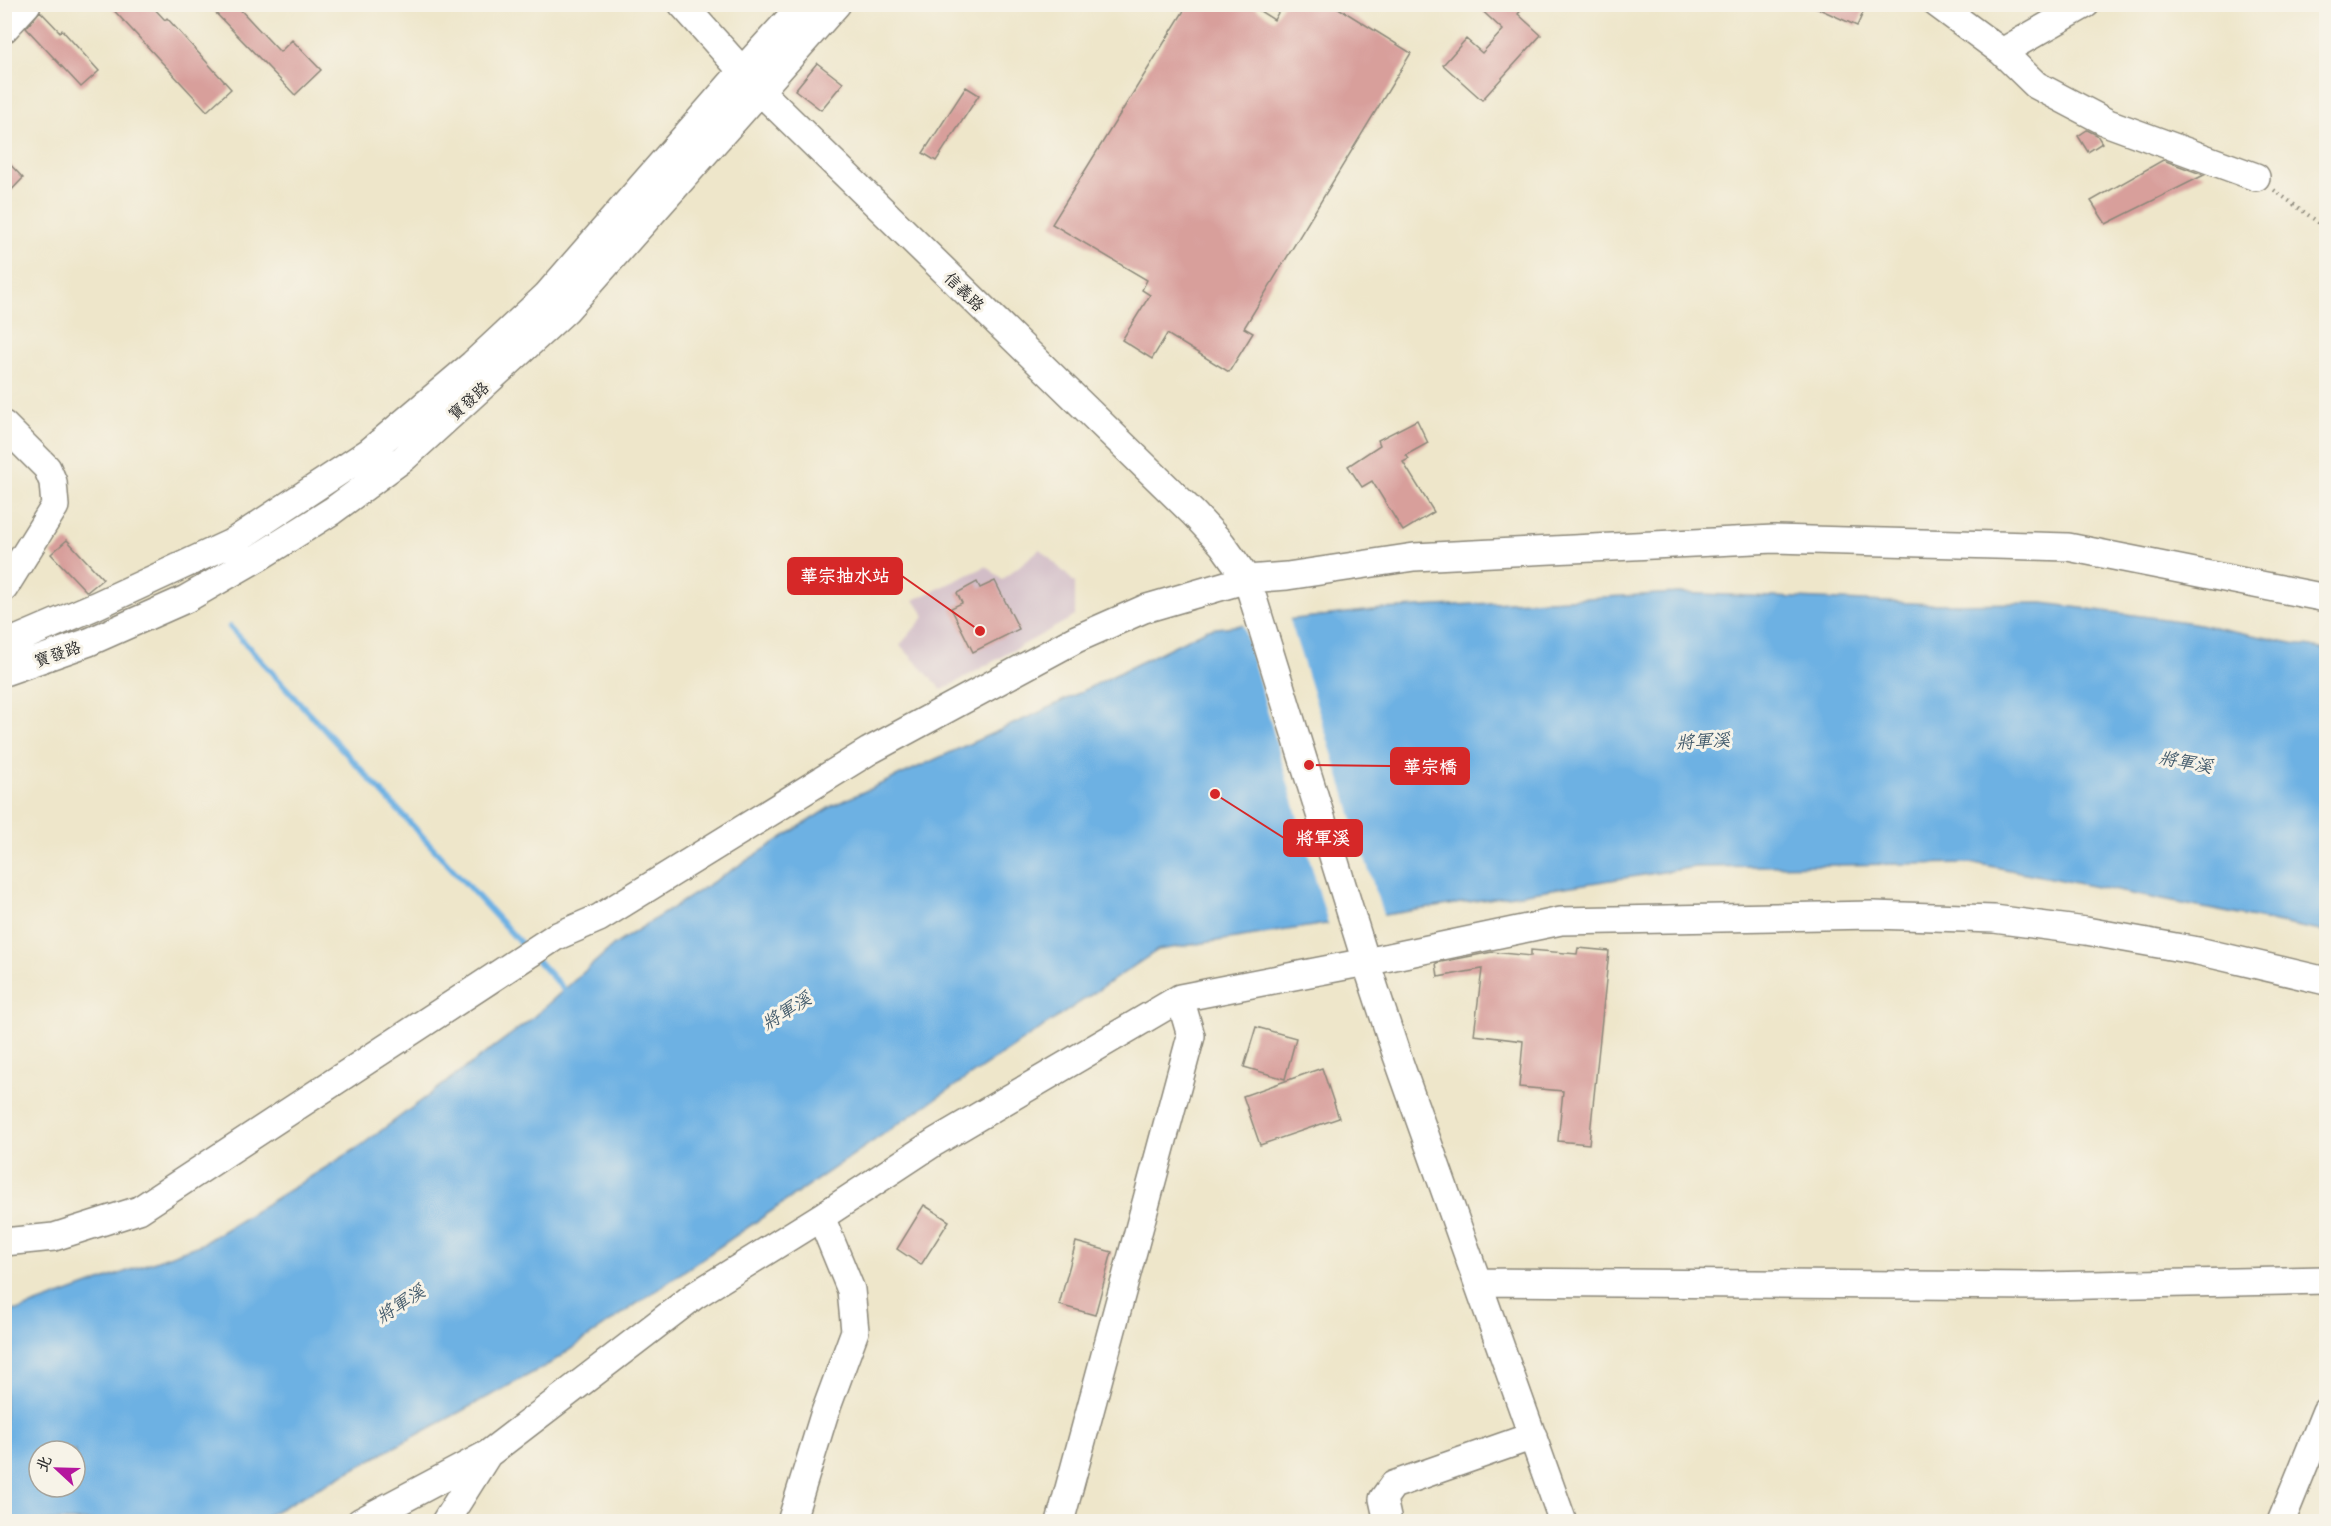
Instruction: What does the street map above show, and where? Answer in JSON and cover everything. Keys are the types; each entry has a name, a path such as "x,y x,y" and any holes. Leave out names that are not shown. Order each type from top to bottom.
{"street":[{"path":"4,29 27,4"},
{"name":"信義路","path":"682,4 750,81 1194,514 1222,544 1247,579 1397,1056 1563,1521"},
{"name":"寶發路","path":"4,672 89,642 186,598 259,557 332,511 404,458 566,310 705,155 750,81 803,4"},
{"name":"寶發路","path":"4,645 231,543 369,452 474,364 546,296 750,81 837,4"},
{"path":"1937,4 2002,52 2036,85 2108,123 2256,177"},
{"path":"2002,52 2086,4"},
{"path":"4,425 47,468 53,482 55,506 4,588"},
{"path":"4,1242 54,1237 139,1210 555,937 599,918 869,750 1076,639 1144,609 1247,579 1287,576 1414,557 1774,539 2068,547 2326,598"},
{"path":"360,1521 488,1454 694,1296 821,1217 935,1142 1180,998 1366,963 1561,921 1873,915 1994,919 2086,931 2198,951 2326,981"},
{"path":"1060,1521 1191,1036 1180,998"},
{"path":"791,1521 824,1415 855,1331 851,1290 821,1217"},
{"path":"1479,1282 2044,1286 2326,1280"},
{"path":"2281,1521 2326,1411"},
{"path":"1388,1521 1383,1499 1393,1485 1533,1436"},
{"path":"445,1521 488,1454"}],"path":[{"path":"2256,177 2326,228"}],"shaded area":[{"path":"1040,549 1075,583 1075,616 942,690 900,645 925,616 914,600 987,566 1002,580"}],"water":[{"path":"1679,593 1934,604 2043,603 2194,623 2326,650 2326,932 1974,863 1695,867 1158,950 901,1122 549,1364 257,1521 5,1521 4,1311 20,1310 202,1244 359,1147 529,1021 614,945 832,806 1042,711 1208,629 1383,609"}],"pier":[{"path":"1289,617 1384,918 1329,927 1242,622"}],"building":[{"path":"108,4 150,4 165,20 167,18 231,89 207,111"},
{"path":"207,4 235,4 280,52 292,40 321,70 295,95"},
{"path":"1188,4 1249,4 1274,20 1283,4 1332,4 1411,53 1244,328 1253,333 1229,372 1167,334 1152,359 1122,340 1150,295 1142,290 1147,280 1052,224"},
{"path":"1475,4 1526,4 1518,14 1541,35 1482,100 1443,65 1466,39 1482,53 1503,30"},
{"path":"1808,4 1867,4 1857,26"},
{"path":"40,11 60,32 62,30 99,71 81,87 26,28"},
{"path":"817,63 843,83 821,110 795,90"},
{"path":"966,87 979,95 936,161 923,153"},
{"path":"2087,130 2097,135 2102,143 2088,152 2078,136"},
{"path":"4,158 23,178 4,198"},
{"path":"2163,160 2204,175 2106,224 2091,201"},
{"path":"1417,420 1428,443 1406,455 1409,459 1403,462 1434,512 1403,531 1372,481 1362,487 1348,466 1380,445 1378,440"},
{"path":"67,540 103,579 87,592 51,554"},
{"path":"995,581 1019,629 973,652 951,608 962,603 957,593 977,582 980,588"},
{"path":"1578,948 1609,951 1589,1144 1558,1141 1563,1091 1519,1087 1523,1041 1474,1035 1482,969 1438,977 1436,963 1492,952 1531,956 1531,950 1577,954"},
{"path":"1256,1027 1296,1038 1285,1079 1244,1067"},
{"path":"1322,1068 1339,1118 1260,1145 1243,1096"},
{"path":"924,1205 949,1221 921,1265 897,1249"},
{"path":"1076,1242 1112,1252 1095,1315 1059,1305"}],"waterway":[{"path":"230,627 526,949"},
{"path":"535,958 569,995"}],"place":[{"name":"華宗抽水站","path":"980,631"},
{"name":"華宗橋","path":"1309,765"},
{"name":"將軍溪","path":"1215,794"}]}
